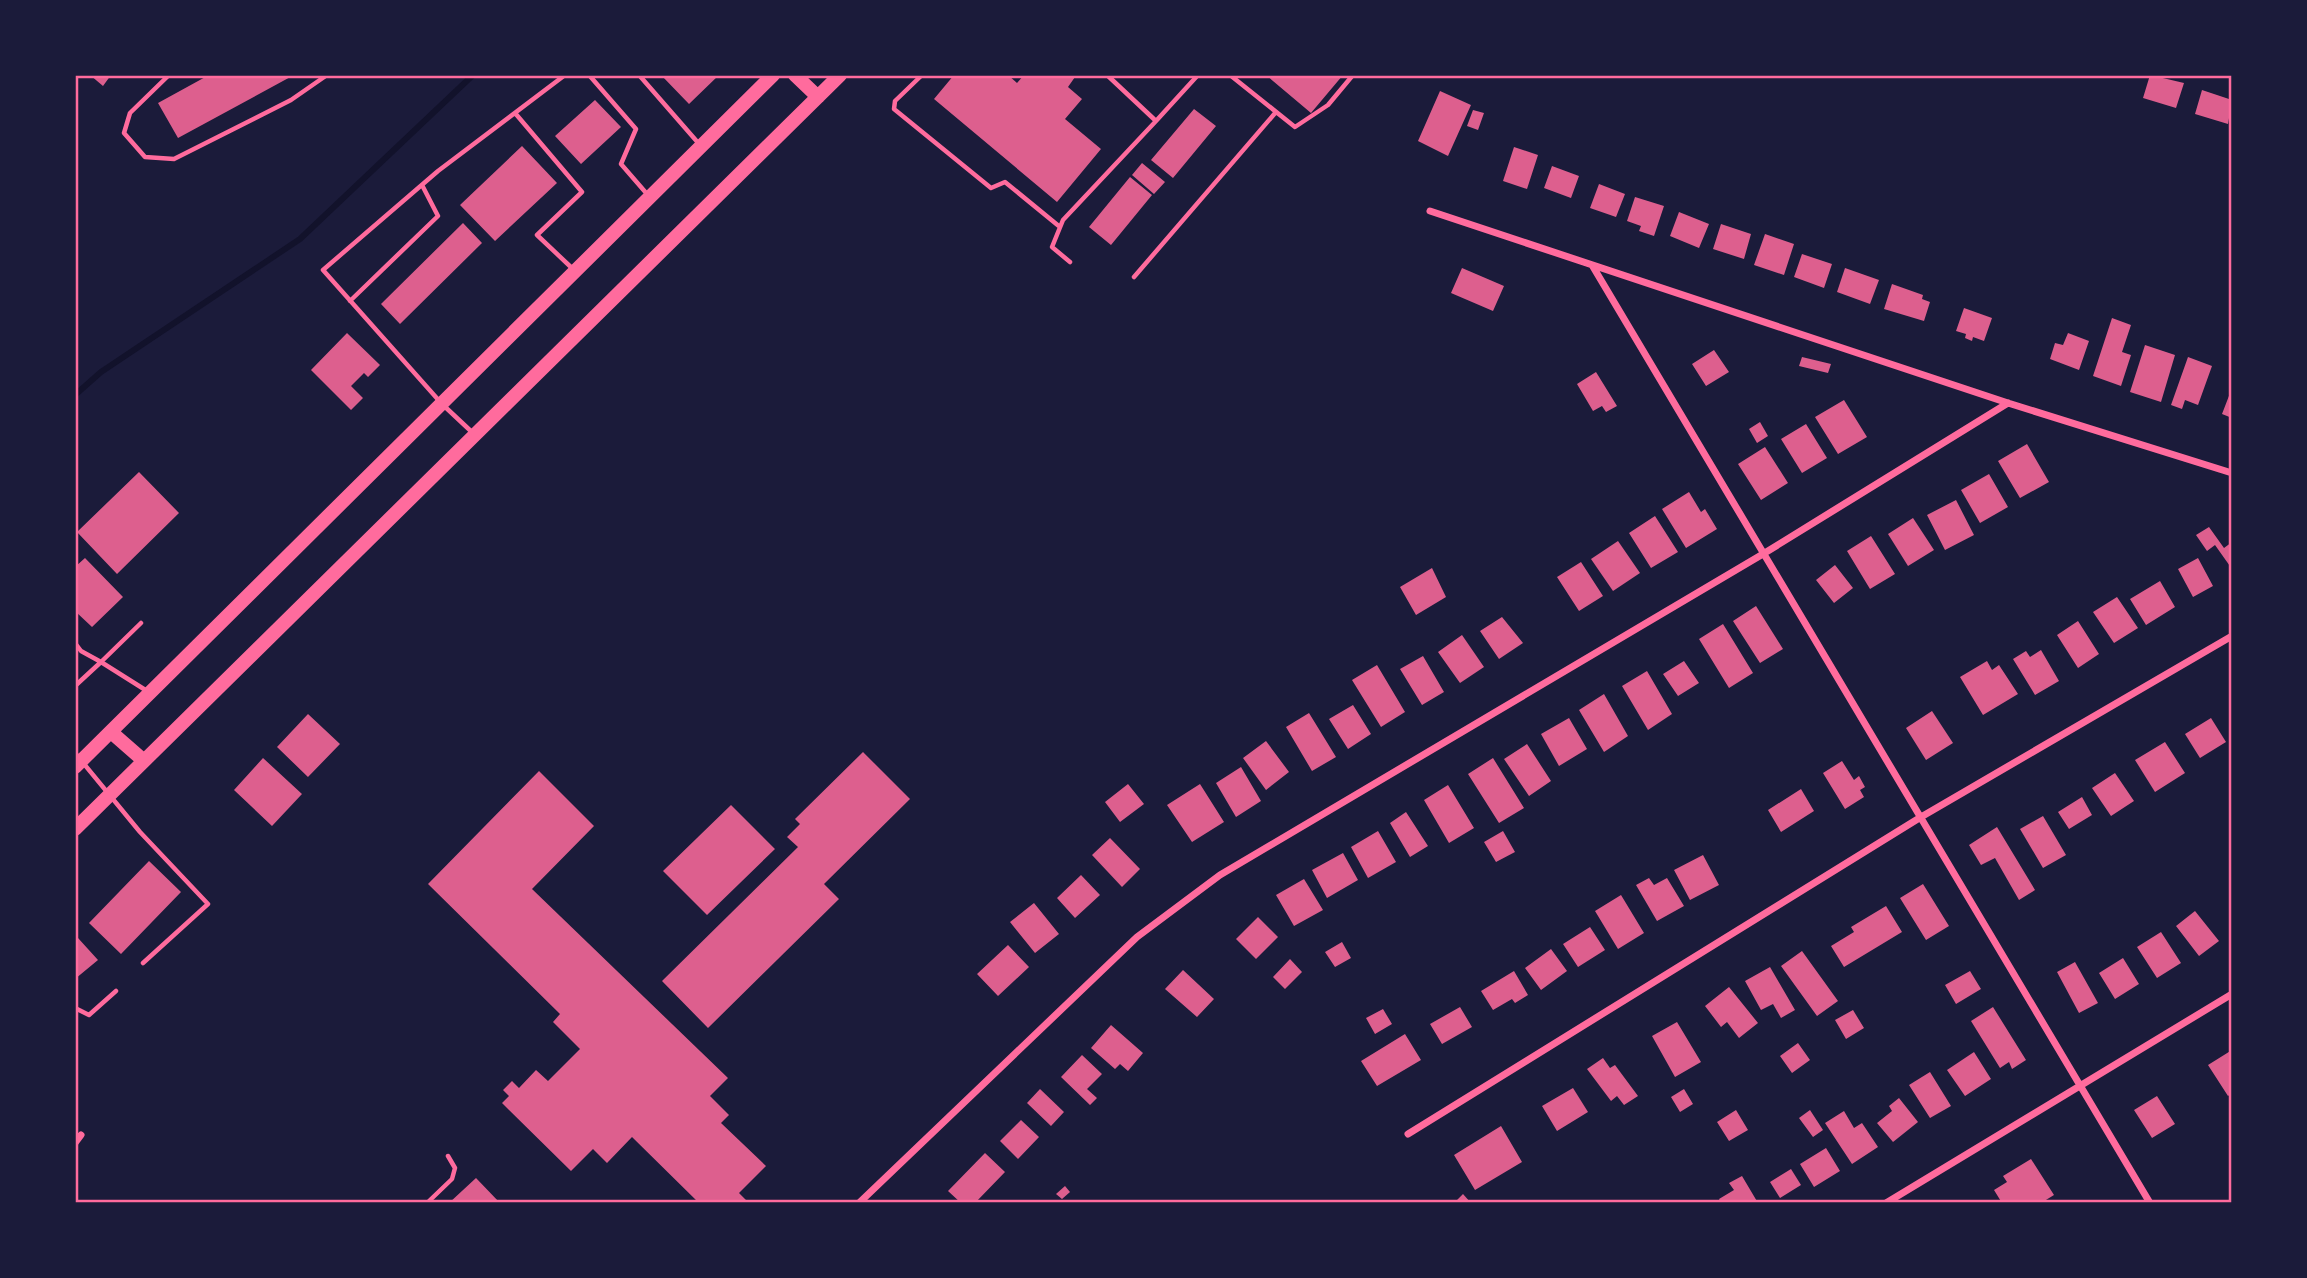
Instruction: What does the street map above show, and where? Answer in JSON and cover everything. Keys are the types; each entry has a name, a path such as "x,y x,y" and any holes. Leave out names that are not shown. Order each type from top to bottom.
{"main road":[{"path":"77,760 111,732 774,75"},
{"path":"795,75 818,97"},
{"path":"75,830 840,75"},
{"path":"111,732 143,760"}],"street":[{"path":"1430,211 2008,403 2232,472"},
{"path":"1592,265 2150,1203"},
{"path":"859,1203 1137,937 1220,875 1763,554 2008,403"},
{"path":"1408,1134 1921,817 2232,636"},
{"path":"1886,1203 2232,994"},
{"path":"75,1143 81,1135"}],"lane":[{"path":"169,75 130,113 124,133 145,157 174,159 291,100 327,75"},
{"path":"474,435 442,404 323,270 422,185 565,75"},
{"path":"589,75 636,129 621,164 650,198"},
{"path":"639,75 701,146"},
{"path":"922,75 895,101 894,109 991,188 1005,182 1060,228"},
{"path":"1107,75 1156,121"},
{"path":"1070,262 1052,247 1063,220 1198,75"},
{"path":"1230,75 1295,127 1328,105 1353,75"},
{"path":"1134,277 1276,112"},
{"path":"515,113 582,192 537,235 575,272"},
{"path":"350,301 438,216 422,185"},
{"path":"75,686 141,623"},
{"path":"75,643 81,651 150,693"},
{"path":"77,760 208,904 143,963"},
{"path":"75,1008 89,1015 116,991"},
{"path":"427,1203 452,1179 455,1168 448,1156"}],"building":[{"path":"90,75 111,75 103,86"},
{"path":"209,75 294,75 178,138 158,103"},
{"path":"661,75 719,75 689,104"},
{"path":"954,75 1008,75 1017,83 1024,75 1073,75 1075,77 1068,87 1082,99 1065,119 1101,149 1057,202 934,99"},
{"path":"1266,75 1343,75 1311,113"},
{"path":"2150,75 2184,83 2176,108 2143,98"},
{"path":"2202,90 2232,100 2228,124 2195,114"},
{"path":"1440,91 1471,105 1448,156 1418,141"},
{"path":"595,100 621,127 581,164 555,136"},
{"path":"1194,109 1216,126 1173,178 1151,160"},
{"path":"1473,110 1484,113 1478,130 1467,126"},
{"path":"522,146 557,183 495,241 460,205"},
{"path":"1514,147 1538,155 1527,189 1503,181"},
{"path":"1142,163 1165,182 1154,194 1132,175"},
{"path":"1552,166 1579,176 1571,198 1544,188"},
{"path":"1130,177 1152,195 1111,245 1089,227"},
{"path":"1599,184 1625,194 1616,217 1590,208"},
{"path":"1635,197 1664,206 1654,236 1639,231 1641,226 1627,221"},
{"path":"1679,212 1709,224 1699,248 1670,236"},
{"path":"463,223 482,243 400,324 381,304"},
{"path":"1721,224 1751,234 1744,259 1713,249"},
{"path":"1765,234 1794,244 1784,275 1754,265"},
{"path":"1802,254 1832,264 1824,288 1794,277"},
{"path":"1462,268 1504,286 1493,311 1451,293"},
{"path":"1845,268 1879,280 1870,304 1837,292"},
{"path":"1892,284 1923,295 1922,299 1930,302 1924,321 1884,309"},
{"path":"1964,308 1992,318 1984,341 1973,337 1972,341 1965,338 1966,334 1956,331"},
{"path":"2112,318 2131,325 2122,352 2131,355 2121,386 2093,376"},
{"path":"347,333 380,365 368,377 364,373 351,386 363,398 351,410 311,370"},
{"path":"2068,333 2089,341 2079,370 2050,359 2055,343 2063,345"},
{"path":"2145,345 2175,355 2161,402 2130,392"},
{"path":"1714,350 1729,372 1706,386 1692,364"},
{"path":"1802,357 1831,364 1828,373 1799,366"},
{"path":"2188,357 2212,366 2198,405 2185,400 2182,409 2171,405"},
{"path":"1596,372 1617,406 1606,412 1602,406 1593,411 1577,384"},
{"path":"2232,388 2232,418 2222,414"},
{"path":"1844,400 1867,437 1838,454 1815,417"},
{"path":"1760,422 1768,436 1757,443 1749,429"},
{"path":"1806,424 1827,458 1802,473 1781,439"},
{"path":"2027,444 2049,482 2020,498 1998,461"},
{"path":"1765,447 1788,483 1761,500 1738,464"},
{"path":"139,472 179,513 117,574 77,532"},
{"path":"1989,474 2008,507 1980,523 1961,490"},
{"path":"1689,492 1701,512 1705,509 1717,529 1686,548 1662,509"},
{"path":"1956,500 1974,535 1945,550 1927,515"},
{"path":"1655,516 1678,552 1651,568 1629,533"},
{"path":"1913,518 1934,550 1908,566 1888,534"},
{"path":"2209,527 2224,548 2232,542 2232,569 2215,545 2207,551 2196,535"},
{"path":"1871,536 1895,574 1870,589 1847,551"},
{"path":"1618,541 1640,573 1613,591 1591,559"},
{"path":"85,558 123,597 92,627 75,611 75,567"},
{"path":"2198,558 2213,586 2193,597 2178,569"},
{"path":"1581,562 1603,596 1579,611 1557,577"},
{"path":"1835,565 1853,588 1834,603 1816,580"},
{"path":"1432,568 1446,597 1416,615 1400,587"},
{"path":"2160,581 2175,607 2146,625 2130,599"},
{"path":"2117,597 2138,628 2114,643 2093,612"},
{"path":"1756,606 1783,649 1760,663 1733,621"},
{"path":"1502,617 1523,643 1499,659 1480,631"},
{"path":"2078,621 2099,654 2078,668 2057,635"},
{"path":"1723,624 1753,673 1729,688 1699,639"},
{"path":"1462,635 1484,667 1460,683 1438,652"},
{"path":"2041,650 2059,681 2035,695 2013,659 2026,651 2030,657"},
{"path":"1423,656 1444,692 1422,705 1400,669"},
{"path":"1684,661 1699,683 1678,696 1663,674"},
{"path":"1987,661 1992,670 1999,665 2018,694 1983,715 1960,677"},
{"path":"1377,665 1405,712 1381,727 1352,680"},
{"path":"1647,671 1672,714 1648,730 1622,686"},
{"path":"1604,694 1628,736 1604,752 1579,710"},
{"path":"1353,705 1371,734 1348,749 1329,719"},
{"path":"1932,711 1953,743 1926,760 1906,728"},
{"path":"1309,713 1336,757 1312,771 1286,727"},
{"path":"308,714 340,744 308,777 277,747"},
{"path":"1569,718 1587,749 1559,766 1541,734"},
{"path":"2211,718 2226,742 2200,758 2185,734"},
{"path":"1266,741 1289,772 1266,790 1243,758"},
{"path":"2165,742 2185,773 2155,792 2135,760"},
{"path":"1527,744 1551,781 1529,796 1504,759"},
{"path":"863,752 910,799 824,884 839,899 708,1028 662,981 798,847 787,837 800,824 795,819"},
{"path":"263,758 302,794 272,826 234,790"},
{"path":"1493,758 1524,808 1499,823 1468,774"},
{"path":"1842,761 1854,780 1859,776 1865,787 1860,790 1864,797 1845,809 1823,773"},
{"path":"1241,767 1261,801 1236,817 1216,783"},
{"path":"539,771 594,826 532,889 728,1078 710,1096 729,1115 721,1123 766,1166 739,1193 746,1200 743,1203 699,1203 632,1137 607,1163 593,1149 571,1171 502,1103 509,1096 503,1090 512,1081 519,1088 536,1070 548,1081 580,1049 553,1022 560,1014 428,884"},
{"path":"2115,773 2134,801 2111,816 2092,788"},
{"path":"1128,784 1144,804 1120,822 1105,802"},
{"path":"1200,784 1224,822 1192,842 1167,805"},
{"path":"1448,785 1474,828 1449,843 1424,800"},
{"path":"1801,789 1814,811 1781,832 1768,810"},
{"path":"2082,797 2092,815 2069,829 2058,812"},
{"path":"731,805 775,849 707,915 663,871"},
{"path":"1406,812 1428,846 1410,857 1390,823"},
{"path":"2043,816 2066,855 2043,868 2020,829"},
{"path":"1997,827 2035,890 2019,900 1995,858 1981,865 1969,845"},
{"path":"1378,831 1396,862 1368,878 1351,847"},
{"path":"1503,831 1515,852 1496,862 1484,842"},
{"path":"1110,838 1140,869 1122,887 1092,855"},
{"path":"1343,853 1358,880 1327,898 1312,870"},
{"path":"1703,855 1719,885 1690,900 1674,870"},
{"path":"149,861 181,892 121,954 89,923"},
{"path":"1081,875 1100,895 1075,918 1057,898"},
{"path":"1649,878 1654,885 1667,878 1684,906 1657,921 1636,885"},
{"path":"1304,879 1323,910 1294,926 1276,895"},
{"path":"1923,884 1949,926 1926,940 1900,898"},
{"path":"1621,895 1644,933 1618,949 1595,911"},
{"path":"1034,903 1059,934 1035,953 1010,922"},
{"path":"1886,906 1902,932 1844,967 1831,946 1854,932 1851,927"},
{"path":"2195,911 2219,941 2199,956 2176,926"},
{"path":"1258,917 1278,937 1256,959 1236,939"},
{"path":"1590,927 1605,950 1578,967 1563,944"},
{"path":"2161,932 2181,963 2157,978 2137,947"},
{"path":"78,938 98,960 75,979 75,940"},
{"path":"1342,942 1351,958 1335,967 1325,952"},
{"path":"1008,945 1029,967 998,996 977,974"},
{"path":"1551,949 1567,971 1541,990 1525,968"},
{"path":"1802,951 1838,1001 1817,1016 1781,966"},
{"path":"2123,958 2139,984 2115,999 2099,973"},
{"path":"1290,959 1302,972 1285,989 1273,977"},
{"path":"2075,962 2098,1003 2079,1013 2057,972"},
{"path":"1770,967 1795,1010 1781,1018 1773,1004 1761,1010 1745,981"},
{"path":"1183,970 1214,999 1197,1017 1165,989"},
{"path":"1514,971 1528,995 1515,1003 1512,999 1493,1010 1481,991"},
{"path":"1970,971 1981,989 1956,1004 1945,985"},
{"path":"1729,987 1758,1023 1739,1038 1727,1022 1721,1027 1705,1006"},
{"path":"1460,1007 1472,1027 1442,1044 1430,1024"},
{"path":"1993,1007 2026,1060 2012,1069 2009,1062 2000,1068 1971,1021"},
{"path":"1383,1009 1392,1024 1375,1034 1366,1018"},
{"path":"1853,1010 1864,1028 1846,1039 1835,1020"},
{"path":"1677,1022 1701,1062 1675,1077 1652,1036"},
{"path":"1111,1025 1143,1053 1128,1071 1120,1064 1115,1069 1091,1048"},
{"path":"1405,1034 1421,1060 1377,1086 1361,1061"},
{"path":"1798,1043 1810,1060 1792,1073 1780,1056"},
{"path":"2232,1050 2232,1093 2228,1096 2208,1065"},
{"path":"1974,1052 1991,1079 1965,1096 1947,1070"},
{"path":"1082,1055 1102,1074 1087,1089 1097,1098 1090,1105 1061,1077"},
{"path":"1603,1058 1610,1068 1615,1065 1638,1096 1624,1105 1617,1096 1611,1101 1587,1069"},
{"path":"1930,1072 1951,1106 1930,1118 1909,1085"},
{"path":"1573,1088 1588,1112 1557,1131 1542,1106"},
{"path":"1040,1089 1064,1112 1051,1126 1027,1103"},
{"path":"1684,1089 1693,1104 1680,1112 1671,1097"},
{"path":"2157,1096 2175,1124 2152,1138 2134,1110"},
{"path":"1899,1098 1918,1122 1893,1142 1877,1123 1892,1111 1889,1106"},
{"path":"1736,1110 1748,1130 1729,1141 1717,1122"},
{"path":"1810,1110 1823,1130 1813,1137 1799,1118"},
{"path":"1844,1111 1854,1128 1862,1123 1878,1147 1852,1164 1825,1123"},
{"path":"1021,1120 1039,1137 1018,1159 1000,1141"},
{"path":"1501,1126 1522,1162 1475,1190 1454,1155"},
{"path":"1826,1148 1840,1171 1814,1187 1800,1164"},
{"path":"985,1153 1005,1172 975,1203 961,1203 948,1191"},
{"path":"2031,1159 2054,1195 2041,1203 2002,1203 1994,1190 2007,1182 2003,1176"},
{"path":"1791,1169 1801,1185 1780,1198 1770,1182"},
{"path":"1742,1176 1758,1203 1721,1203 1719,1199 1734,1190 1729,1183"},
{"path":"476,1178 500,1203 449,1203"},
{"path":"1065,1186 1070,1192 1062,1199 1056,1194"},
{"path":"1463,1194 1471,1203 1454,1203"}],"waterway":[{"path":"75,395 101,372 300,239 473,75"}]}
